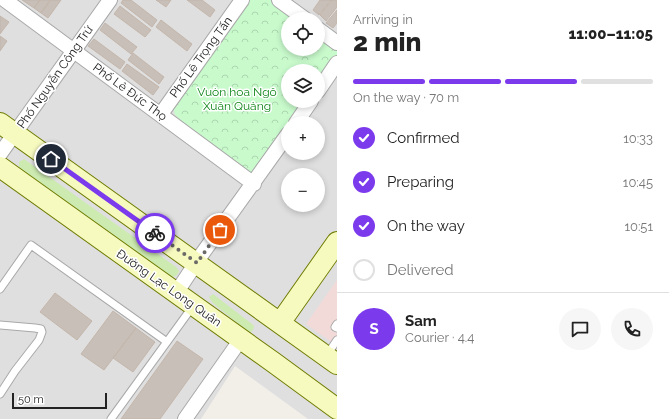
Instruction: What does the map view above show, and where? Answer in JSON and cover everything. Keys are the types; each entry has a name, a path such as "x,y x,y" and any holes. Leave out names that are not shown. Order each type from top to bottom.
{"main road":[{"path":"7,128 332,360"},
{"name":"Đường Lạc Long Quân","path":"0,167 337,409"},
{"path":"280,323 337,242"}],"street":[{"name":"Phố Lê Đức Thọ","path":"5,0 254,184"},
{"name":"Phố Nguyễn Công Trứ","path":"0,154 7,128 73,50 110,0"},
{"name":"Phố Lê Trọng Tấn","path":"160,114 242,0"},
{"path":"280,0 296,12"},
{"path":"325,35 337,44"},
{"path":"325,81 337,63"},
{"path":"176,293 281,144"},
{"path":"186,419 241,339"}],"lane":[{"path":"0,289 31,245 167,342"},
{"path":"111,419 194,305"},
{"path":"337,324 335,327 337,328"},
{"path":"0,325 35,328 40,329 42,332 39,340 0,394"},
{"path":"332,360 337,340"}],"shaded area":[{"path":"0,0 337,0 337,419 308,419 235,366 201,419 0,419"},
{"path":"337,280 337,346 306,324"}],"green space":[{"name":"Vuòn hoa Ngô Xuân Quảng","path":"246,0 274,0 290,12 281,12 281,56 325,56 325,40 337,49 337,59 325,76 325,64 281,64 281,108 303,108 297,116 281,116 281,139 257,174 245,174 175,115 172,103"},
{"path":"24,159 176,267 179,271 177,275 171,278 20,170 19,162"},
{"path":"213,294 252,324 254,326 253,330 251,332 247,331 213,303 209,297"}],"building":[{"path":"22,0 40,0 34,8"},
{"path":"40,0 50,0 41,13 34,8"},
{"path":"51,0 61,0 48,18 41,13"},
{"path":"123,0 131,0 157,20 152,27 121,3"},
{"path":"156,0 171,0 166,7"},
{"path":"187,0 202,0 215,10 210,17"},
{"path":"320,0 331,0 321,12 315,12 313,10"},
{"path":"332,0 337,0 337,7 326,21 325,12 322,12"},
{"path":"120,6 151,30 145,37 114,14"},
{"path":"337,10 337,23 333,28 326,23"},
{"path":"0,16 9,22 0,34"},
{"path":"161,20 192,44 187,51 156,27"},
{"path":"105,23 137,47 131,54 100,30"},
{"path":"0,36 7,41 0,51"},
{"path":"94,39 125,62 120,69 88,46"},
{"path":"133,53 164,77 159,84 128,60"},
{"path":"127,64 159,87 153,95 122,71"},
{"path":"55,293 92,321 77,340 40,312"},
{"path":"113,311 136,328 104,370 81,354"},
{"path":"136,328 155,342 133,372 113,358"},
{"path":"177,341 203,359 160,419 121,419"}],"way so far":[{"path":"155,233 197,263 220,230"}],"route":[{"path":"51,159 155,233"}]}
